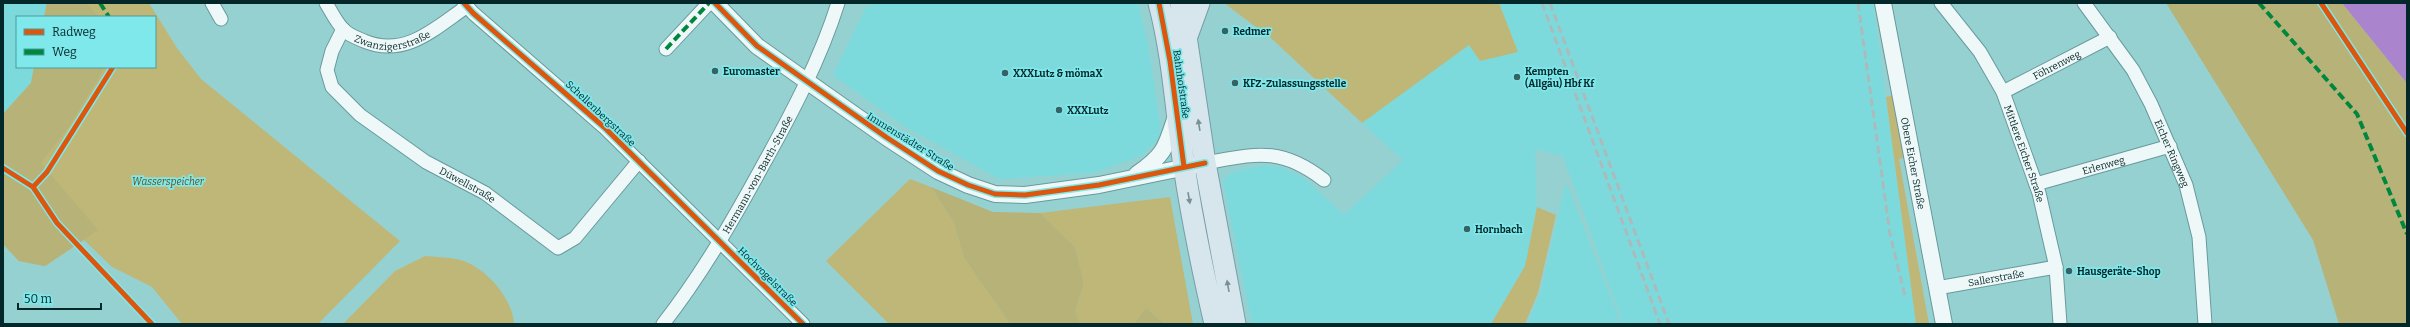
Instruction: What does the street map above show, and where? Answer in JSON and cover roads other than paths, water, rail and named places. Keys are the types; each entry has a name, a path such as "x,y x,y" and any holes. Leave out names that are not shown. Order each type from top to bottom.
{"main road":[{"name":"Bahnhofstraße","path":"1159,3 1170,61 1184,167 1195,229 1215,324"},
{"name":"Bahnhofstraße","path":"1181,3 1205,163 1235,324"},
{"path":"1186,37 1199,3"}],"street":[{"path":"212,3 221,20"},
{"name":"Zwanzigerstraße","path":"326,3 343,29 352,35 378,47 393,47 415,42 465,5"},
{"path":"666,49 709,3"},
{"name":"Immenstädter Straße","path":"715,3 757,46 807,81 938,170 968,185 995,194 1025,195 1132,178 1205,163"},
{"name":"Hermann-von-Barth-Straße","path":"663,324 720,241 807,81 838,3"},
{"name":"Obere Eicher Straße","path":"1883,3 1944,324"},
{"name":"Mittlere Eicher Straße","path":"1941,3 1980,52 2003,92 2036,184 2056,267 2060,324"},
{"name":"Eicher Ringweg","path":"2084,3 2133,70 2170,146 2186,185 2199,236 2205,324"},
{"name":"Schellenbergstraße","path":"465,5 579,104 720,241"},
{"name":"Düwellstraße","path":"343,29 332,52 326,70 332,87 360,115 426,162 485,193 558,248 576,238 639,161"},
{"name":"Föhrenweg","path":"2003,92 2110,37"},
{"path":"1132,178 1156,161 1166,148 1176,115"},
{"name":"Erlenweg","path":"2036,184 2170,146"},
{"path":"1205,163 1242,156 1277,155 1302,165 1324,180"},
{"name":"Hochvogelstraße","path":"720,241 803,324"},
{"name":"Sallerstraße","path":"1937,288 2056,267"}],"railway":[{"path":"1542,3 1660,324"},
{"path":"1550,3 1669,324"},
{"path":"1858,3 1890,234 1905,296"}],"place":[{"name":"Redmer","path":"1225,31"},
{"name":"Euromaster","path":"715,71"},
{"name":"XXXLutz & mömaX","path":"1005,73"},
{"name":"Kempten (Allgäu) Hbf Kf","path":"1517,77"},
{"name":"KFZ-Zulassungsstelle","path":"1235,83"},
{"name":"XXXLutz","path":"1059,110"},
{"name":"Hornbach","path":"1467,229"},
{"name":"Hausgeräte-Shop","path":"2069,271"}],"park label":[{"name":"Wasserspeicher","path":"168,181"}]}
